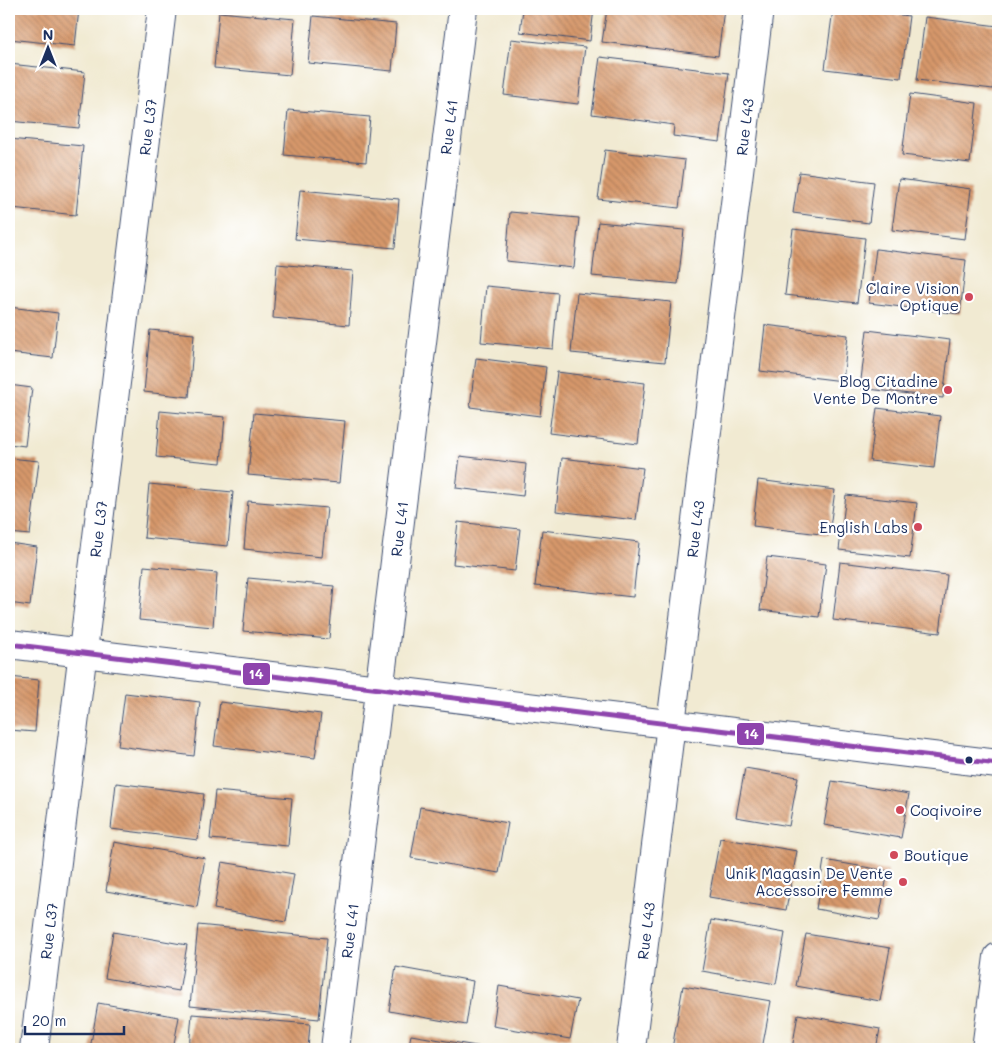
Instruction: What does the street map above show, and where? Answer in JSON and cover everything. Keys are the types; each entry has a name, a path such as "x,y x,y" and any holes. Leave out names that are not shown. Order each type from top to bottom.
{"street":[{"name":"Rue L37","path":"34,1049 162,9"},
{"name":"Rue L41","path":"335,1049 463,9"},
{"name":"Rue L43","path":"631,1049 759,9"},
{"path":"9,644 998,764"},
{"path":"986,1049 998,957"}],"building":[{"path":"9,9 79,9 75,46 9,39"},
{"path":"523,9 594,9 590,41 520,32"},
{"path":"607,9 724,9 718,56 602,42"},
{"path":"833,9 854,9 909,16 901,78 825,69"},
{"path":"219,12 295,19 290,75 214,68"},
{"path":"313,16 396,24 392,71 308,63"},
{"path":"925,17 998,26 993,89 917,80"},
{"path":"511,39 585,47 578,104 504,95"},
{"path":"600,57 729,73 720,142 673,136 674,125 592,114"},
{"path":"9,64 85,72 79,128 9,121"},
{"path":"910,94 977,103 970,163 902,155"},
{"path":"288,110 370,117 366,162 284,155"},
{"path":"9,139 83,146 76,215 12,208 14,192 9,191"},
{"path":"605,150 685,160 679,208 598,199"},
{"path":"799,172 874,182 869,223 793,213"},
{"path":"899,179 971,189 965,239 892,230"},
{"path":"300,190 399,199 395,248 295,239"},
{"path":"510,212 579,218 574,268 506,261"},
{"path":"598,222 684,230 678,284 592,276"},
{"path":"793,229 865,238 857,303 785,295"},
{"path":"876,249 966,260 960,314 869,303"},
{"path":"277,264 353,271 349,325 273,318"},
{"path":"486,286 558,293 553,349 481,342"},
{"path":"577,293 671,302 665,362 571,353"},
{"path":"9,307 58,313 53,358 9,353"},
{"path":"765,325 848,335 843,381 760,371"},
{"path":"150,330 194,334 189,397 144,392"},
{"path":"867,330 950,340 943,398 860,388"},
{"path":"476,358 546,367 540,416 470,407"},
{"path":"557,372 645,383 638,444 549,433"},
{"path":"9,385 32,388 25,446 9,444"},
{"path":"877,408 940,416 934,468 870,461"},
{"path":"160,411 225,417 221,463 156,457"},
{"path":"254,413 345,421 339,483 248,475"},
{"path":"460,456 526,464 523,496 456,488"},
{"path":"9,458 39,461 30,535 9,533"},
{"path":"562,458 643,468 636,520 556,511"},
{"path":"758,480 835,490 829,535 753,526"},
{"path":"149,484 233,492 228,546 144,538"},
{"path":"846,495 917,503 910,558 839,550"},
{"path":"248,501 327,508 322,557 244,549"},
{"path":"458,522 520,529 515,571 453,564"},
{"path":"542,530 639,542 633,597 535,586"},
{"path":"9,543 37,547 30,606 9,603"},
{"path":"767,557 826,564 819,617 760,610"},
{"path":"840,562 947,575 940,633 833,620"},
{"path":"144,566 217,573 213,627 139,620"},
{"path":"248,578 334,586 329,639 243,631"},
{"path":"9,677 39,680 35,732 9,730"},
{"path":"125,693 200,702 194,756 118,746"},
{"path":"220,702 321,714 315,758 214,746"},
{"path":"745,768 798,777 789,826 736,817"},
{"path":"832,781 909,794 901,838 824,825"},
{"path":"116,783 204,794 198,840 111,829"},
{"path":"215,791 292,798 288,846 210,839"},
{"path":"420,807 508,823 499,873 411,858"},
{"path":"720,838 797,851 786,910 709,897"},
{"path":"114,842 205,858 197,907 106,891"},
{"path":"824,860 888,871 879,920 816,909"},
{"path":"222,862 294,874 286,922 214,909"},
{"path":"711,920 785,933 776,984 702,971"},
{"path":"198,925 327,938 319,1019 190,1006"},
{"path":"113,932 187,945 179,991 105,978"},
{"path":"806,934 890,948 880,1001 796,986"},
{"path":"396,967 473,981 466,1025 389,1011"},
{"path":"499,986 578,1000 570,1039 493,1026"},
{"path":"683,986 771,1001 762,1049 672,1049"},
{"path":"98,1003 179,1017 173,1049 90,1049"},
{"path":"192,1014 310,1024 308,1049 189,1049"},
{"path":"798,1014 880,1029 876,1049 792,1049"},
{"path":"411,1035 488,1048 488,1049 408,1049"}],"transit line":[{"name":"14","path":"9,644 998,764"}],"place":[{"name":"Claire Vision Optique","path":"969,297"},
{"name":"Blog Citadine Vente De Montre","path":"948,390"},
{"name":"English Labs","path":"918,527"},
{"name":"Coqivoire","path":"900,810"},
{"name":"Boutique","path":"894,855"},
{"name":"Unik Magasin De Vente Accessoire Femme","path":"903,882"}]}
